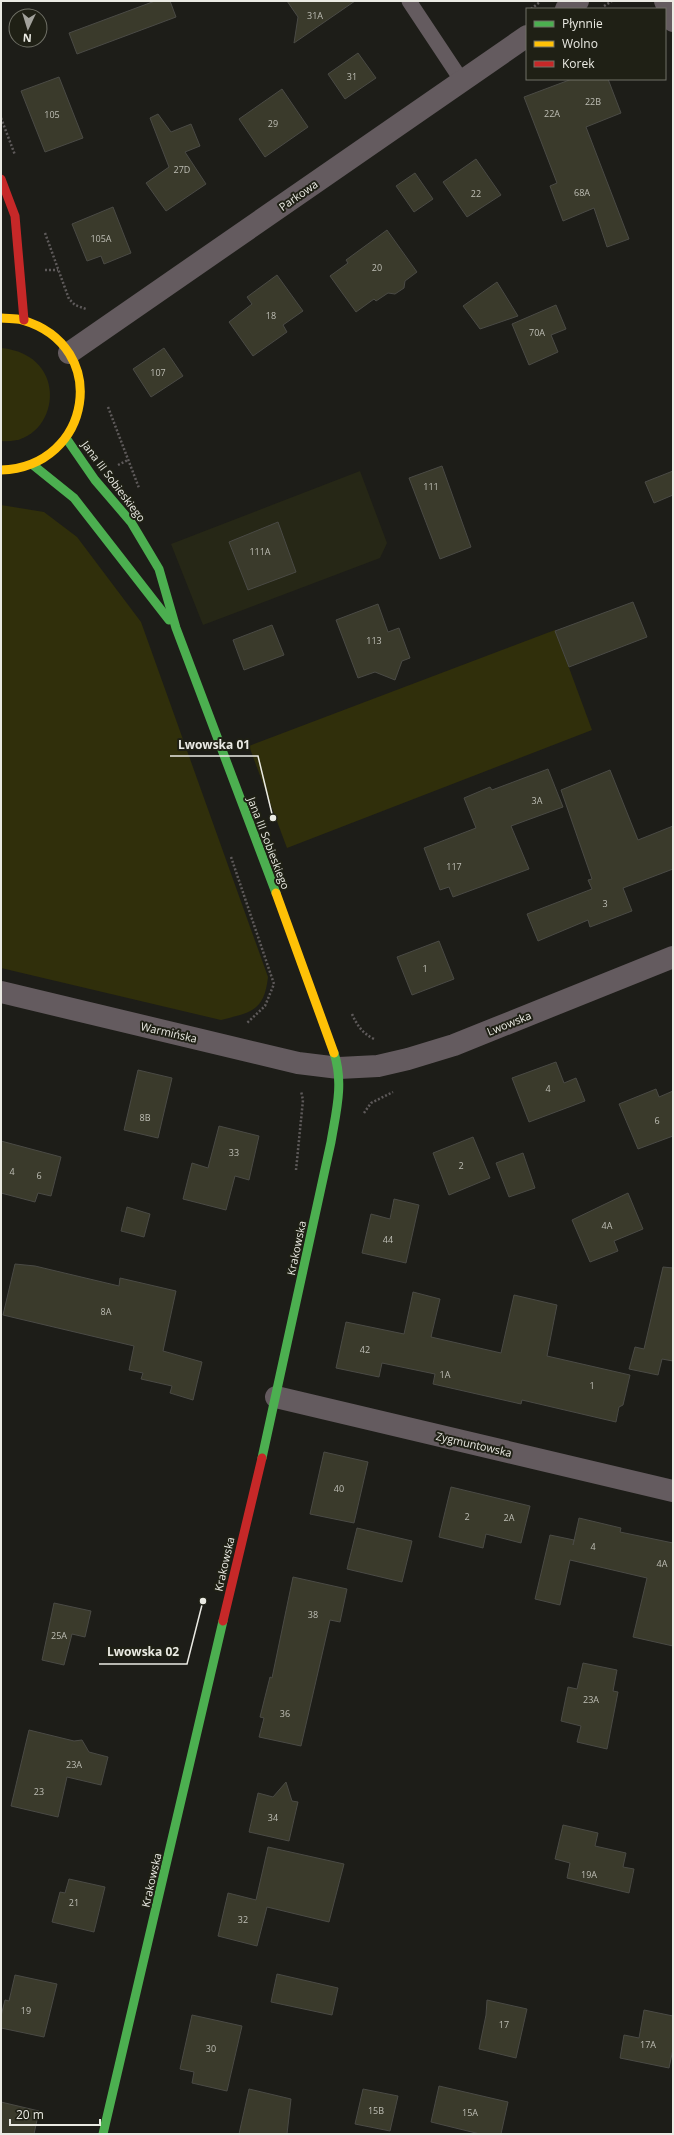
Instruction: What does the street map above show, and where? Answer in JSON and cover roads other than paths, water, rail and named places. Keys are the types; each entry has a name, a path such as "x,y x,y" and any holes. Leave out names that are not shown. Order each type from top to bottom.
{"street":[{"path":"568,8 578,1"},
{"path":"665,1 673,21"},
{"name":"Parkowa","path":"69,354 526,37"},
{"path":"1,179 15,216 24,320"},
{"path":"1,318 24,320 51,333 62,343 69,354 81,385 80,412 75,426 57,450 33,465 19,469 1,470"},
{"name":"Jana III Sobieskiego","path":"66,438 95,480 132,522 159,569 176,628 329,1036 339,1068"},
{"name":"Jana III Sobieskiego","path":"33,465 74,498 176,628"},
{"name":"Lwowska","path":"339,1068 378,1066 454,1045 673,957"},
{"name":"Warmińska","path":"1,992 298,1063 339,1068"},
{"name":"Krakowska","path":"104,2134 276,1397 331,1142 339,1092 339,1068"},
{"name":"Zygmuntowska","path":"276,1397 673,1491"}],"lane":[{"path":"409,1 462,81"}],"place":[{"name":"Lwowska 01","path":"273,818"},
{"name":"Lwowska 02","path":"203,1601"}]}
